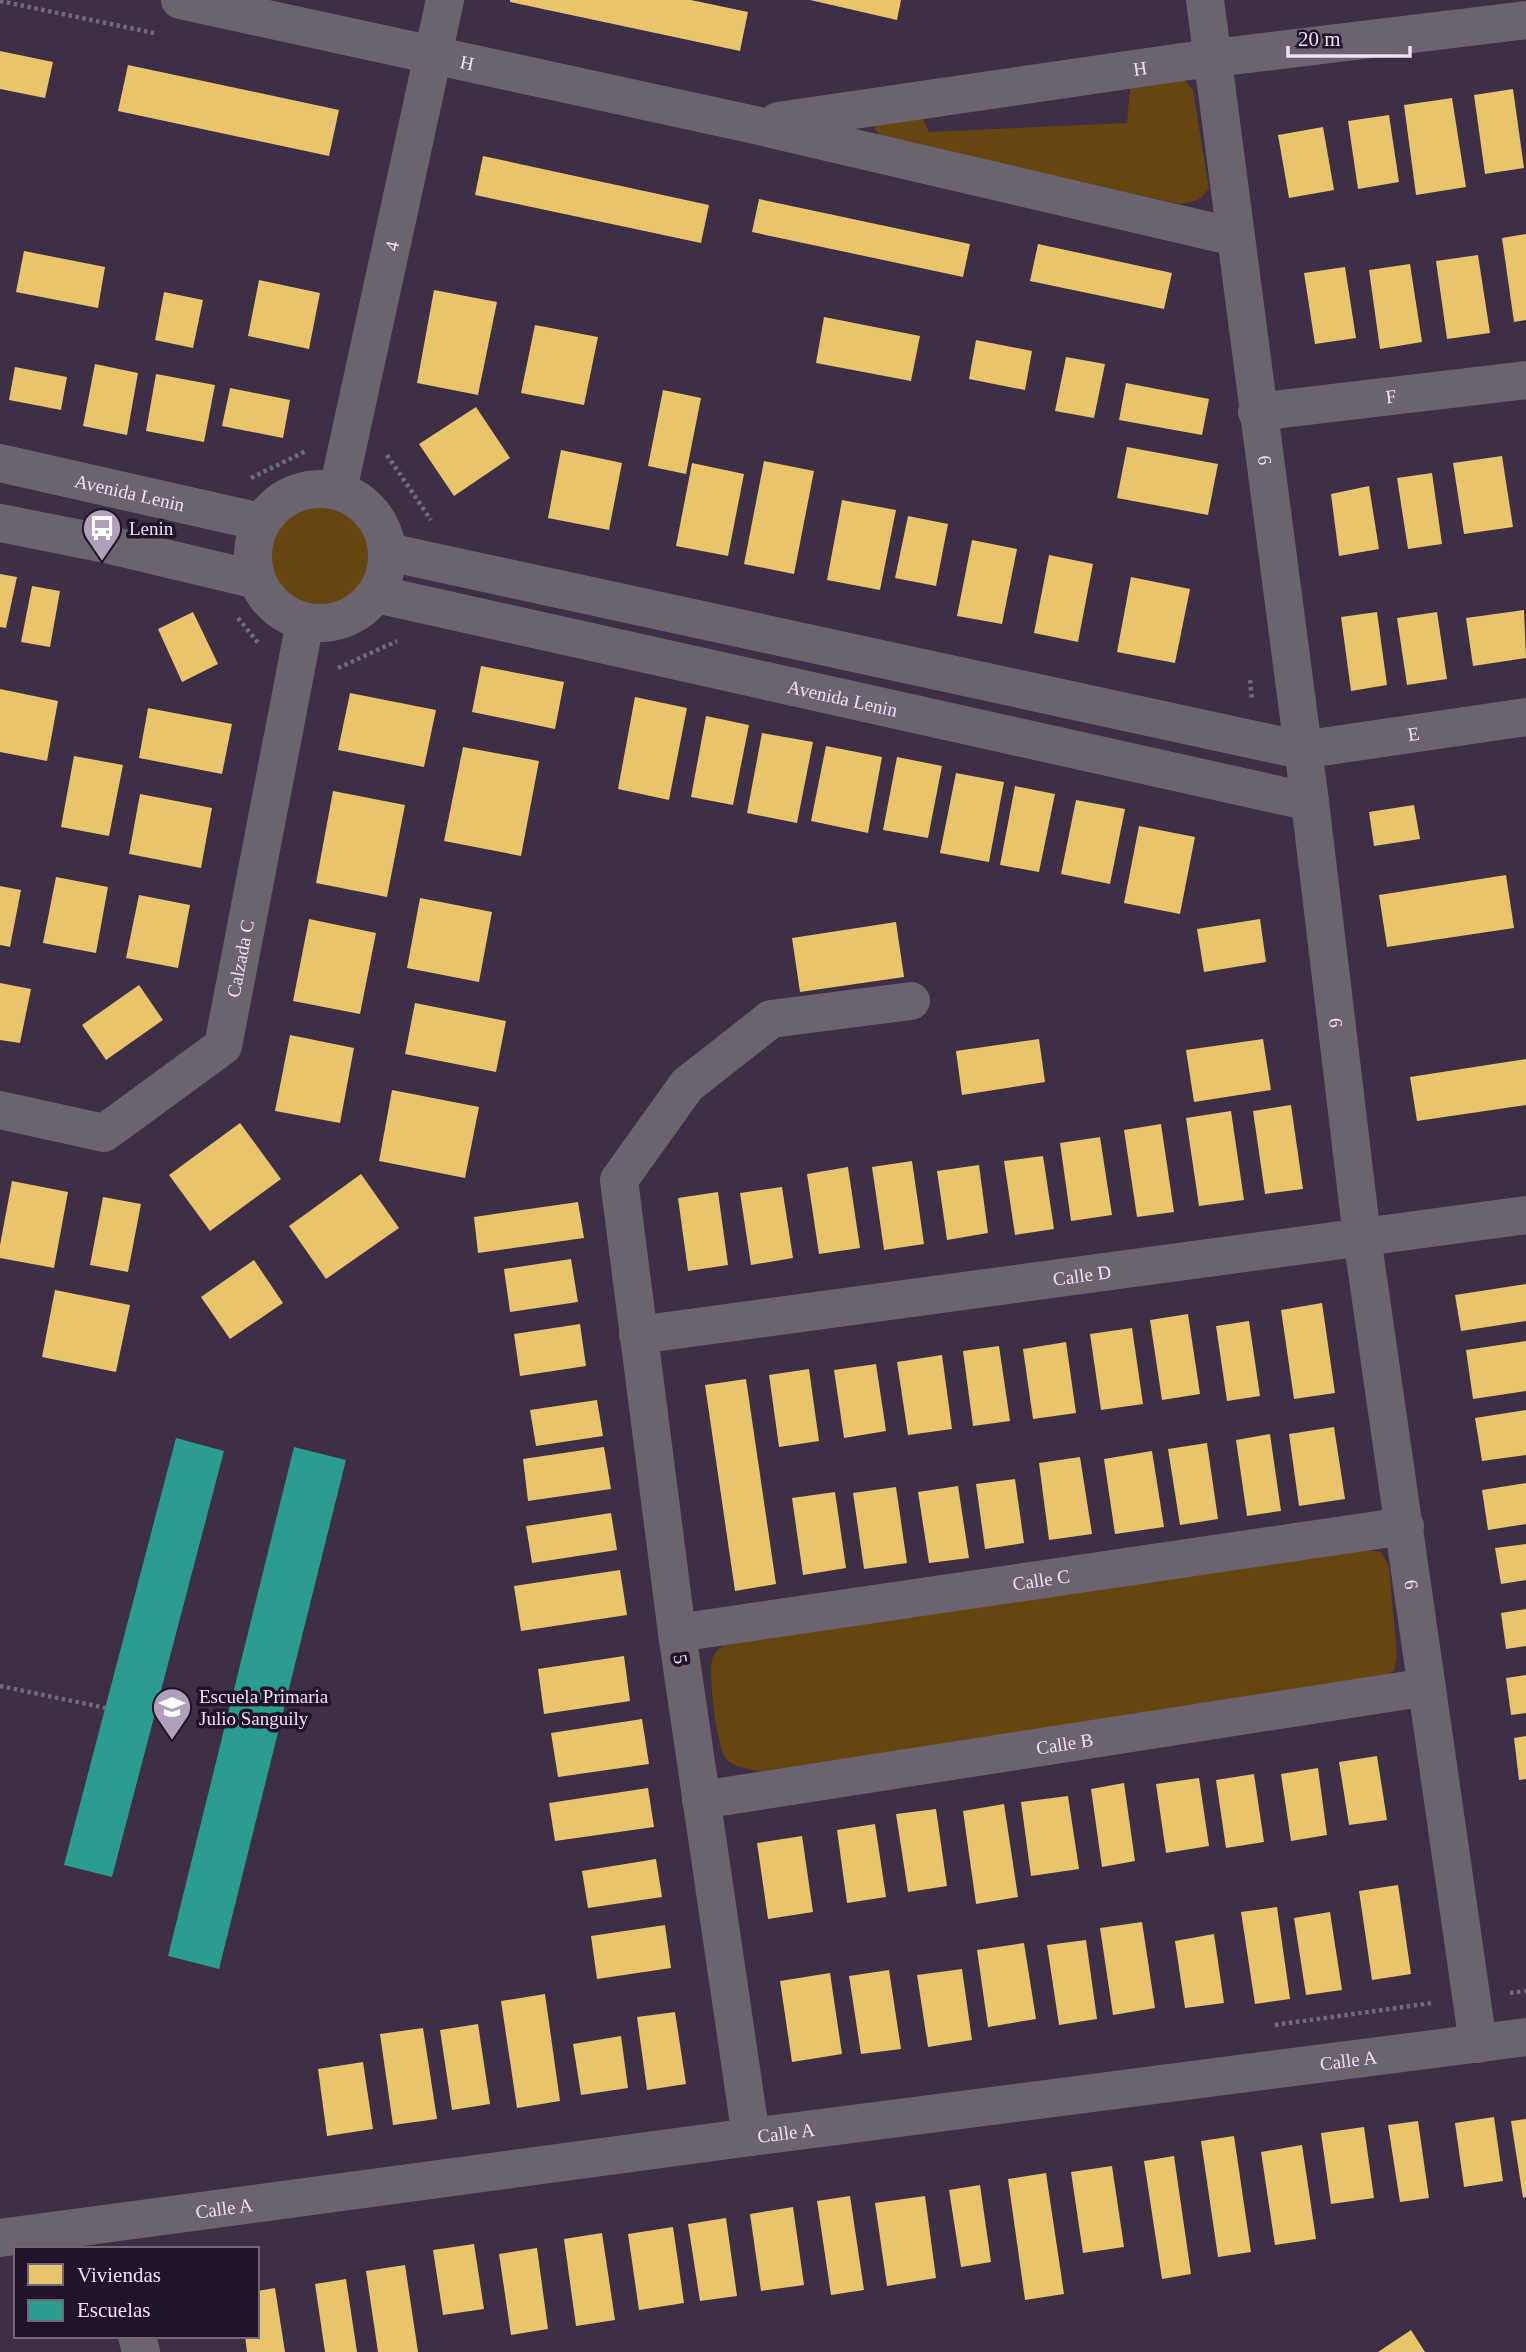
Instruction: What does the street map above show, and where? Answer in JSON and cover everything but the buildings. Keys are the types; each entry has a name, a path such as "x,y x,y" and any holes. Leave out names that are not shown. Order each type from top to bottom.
{"street":[{"name":"H","path":"180,0 755,125 1235,237"},
{"name":"4","path":"338,490 445,0"},
{"name":"6","path":"1205,0 1301,750 1310,802 1362,1237 1478,2044"},
{"name":"H","path":"755,125 1212,58 1526,20"},
{"name":"F","path":"1257,412 1526,380"},
{"name":"Avenida Lenin","path":"0,463 261,522"},
{"path":"315,488 338,490 357,499 373,512 383,531 388,552 385,573 376,594 362,609 345,619 325,624 305,622 284,614 268,599 257,580 253,561 254,541 261,522 275,505 294,493 315,488"},
{"path":"0,523 106,544 257,580"},
{"path":"388,552 1301,750"},
{"name":"Avenida Lenin","path":"376,594 1310,802"},
{"name":"Calzada C","path":"0,1110 104,1133 223,1046 305,622"},
{"name":"E","path":"1301,750 1526,717"},
{"name":"5","path":"751,2137 677,1633 619,1180 687,1085 771,1019 911,1001"},
{"name":"Calle D","path":"638,1335 1526,1215"},
{"name":"Calle C","path":"677,1633 1405,1525"},
{"name":"Calle B","path":"701,1800 1427,1687"},
{"name":"Calle A","path":"0,2238 58,2241 751,2137 1526,2037"}],"path":[{"path":"0,1 161,34"},
{"path":"239,475 253,478 317,445"},
{"path":"384,450 433,523"},
{"path":"238,617 262,647"},
{"path":"332,671 408,637"},
{"path":"1239,697 1252,700 1249,673"},
{"path":"0,1686 106,1708"},
{"path":"1267,2026 1434,2003 1432,1990"}],"shaded area":[{"path":"1180,75 1193,90 1209,189 1198,200 1180,204 882,138 875,129 877,121 920,112 929,132 1127,123 1130,89"},
{"path":"318,506 338,510 355,521 366,538 370,558 366,578 355,595 338,606 318,610 298,606 281,595 270,578 266,558 270,538 281,521 298,510"},
{"path":"1365,1550 1381,1552 1389,1566 1397,1656 1394,1670 1385,1678 762,1771 743,1768 726,1759 719,1740 711,1665 717,1651 733,1640"}],"place":[{"name":"Lenin","path":"102,562"},
{"name":"Escuela Primaria Julio Sanguily","path":"172,1741"}]}
